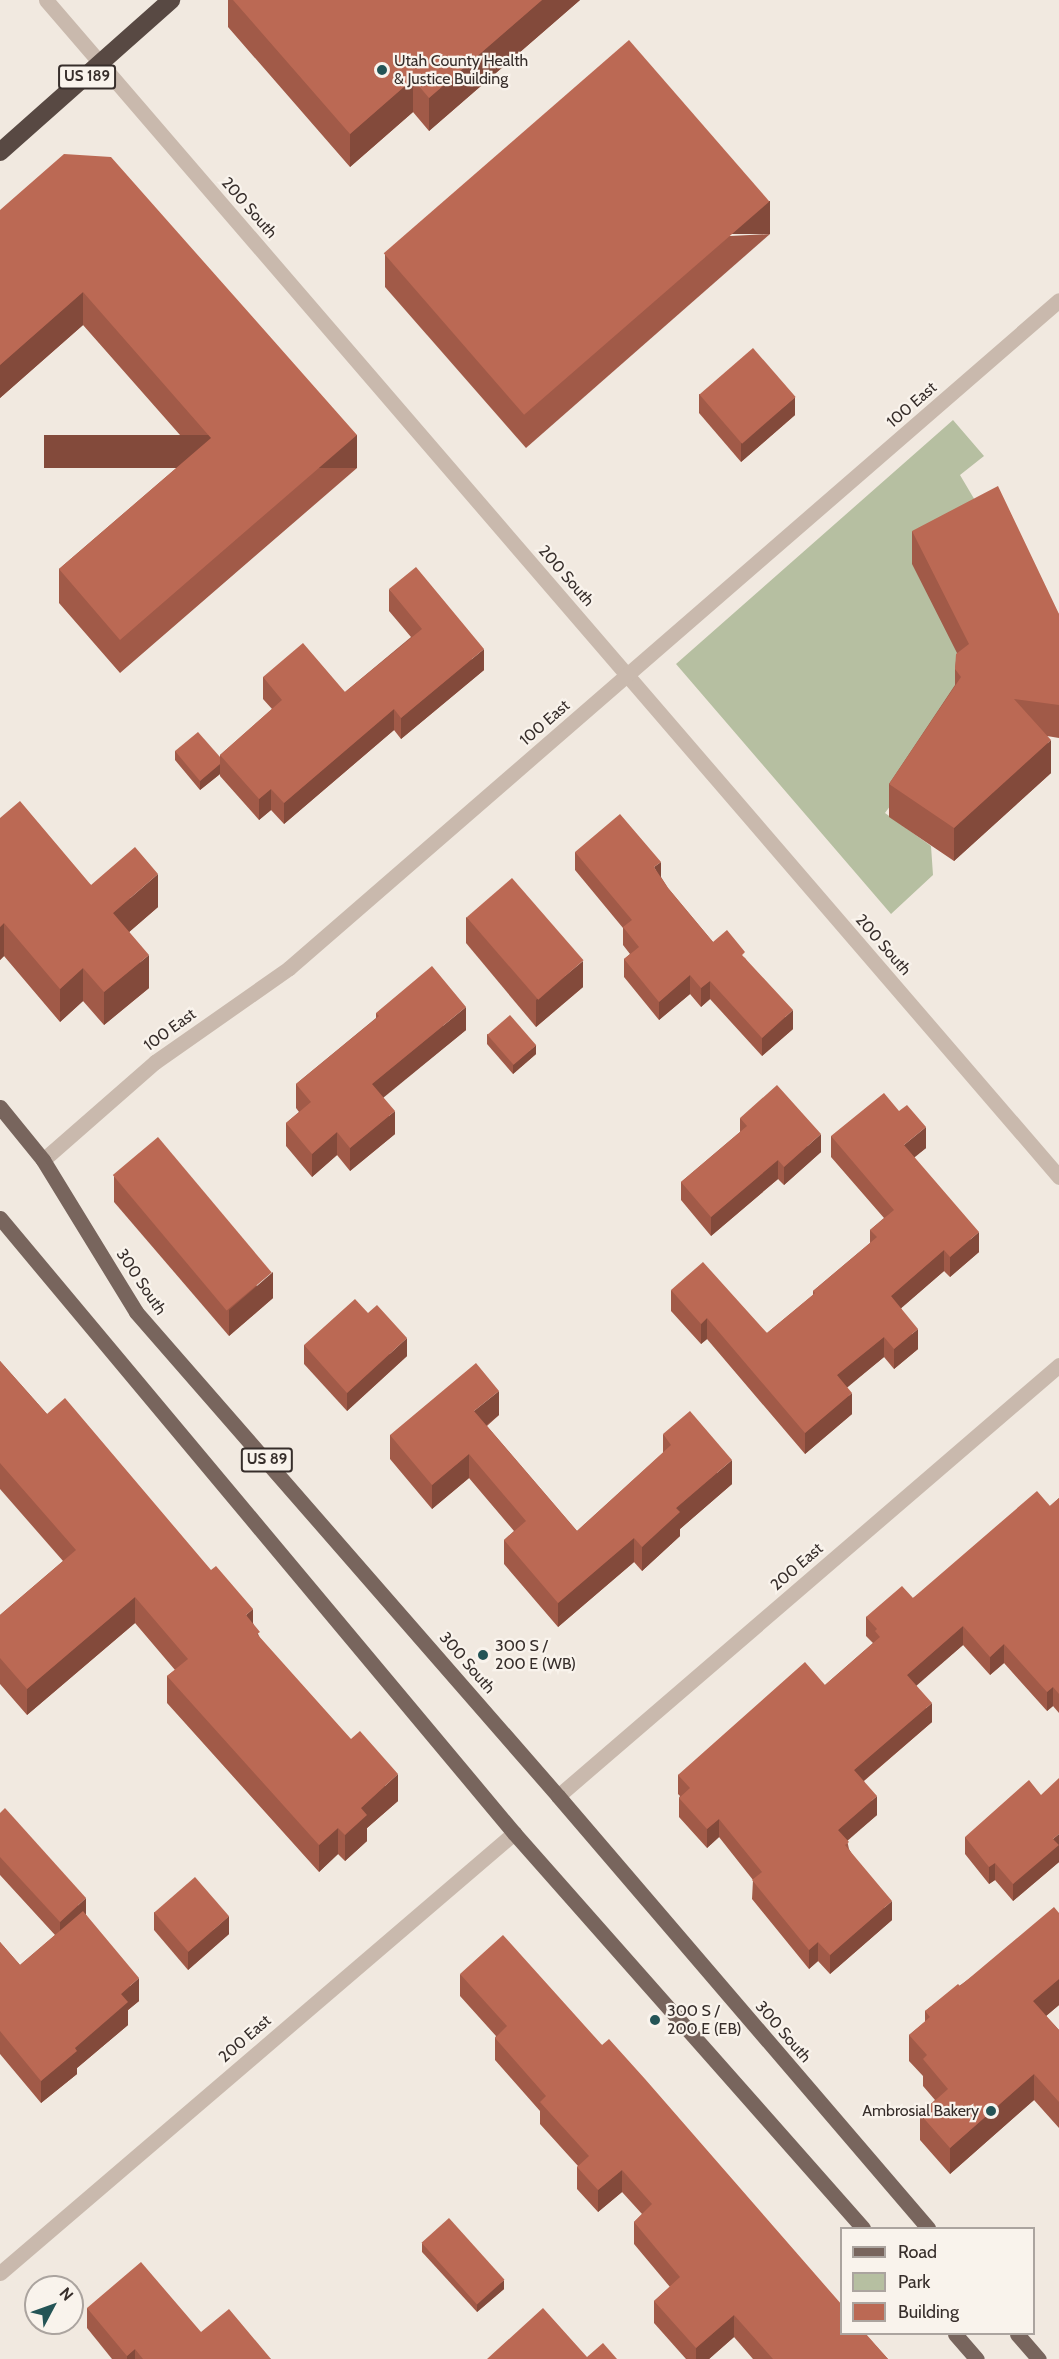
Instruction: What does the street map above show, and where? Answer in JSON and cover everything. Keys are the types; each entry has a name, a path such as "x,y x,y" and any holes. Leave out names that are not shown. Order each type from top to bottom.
{"highway":[{"name":"US 189","path":"0,152 171,0"}],"main road":[{"name":"300 South","path":"0,1107 43,1160 136,1312 558,1796 925,2227"},
{"name":"US 89","path":"0,1218 514,1833 861,2227"},
{"path":"956,2335 977,2359"},
{"path":"1018,2335 1039,2359"}],"street":[{"name":"200 South","path":"46,0 1059,1177"},
{"name":"100 East","path":"43,1160 155,1062 289,968 1059,300"},
{"name":"200 East","path":"558,1796 1059,1365"},
{"name":"200 East","path":"0,2273 514,1833"}],"green space":[{"path":"953,420 984,456 960,475 989,524 969,677 961,710 885,813 931,846 933,875 891,914 676,664"}],"building":[{"name":"Utah County Health & Justice Building","path":"233,0 542,0 429,98 413,79 350,134"},
{"path":"629,40 769,202 524,415 384,253"},
{"path":"64,154 111,157 357,435 120,640 59,569 211,438 83,292 0,365 0,210"},
{"path":"753,348 796,397 742,444 699,395"},
{"path":"998,486 1059,614 1059,705 1014,699 1051,740 954,828 889,784 961,677 955,669 956,654 969,644 912,531"},
{"path":"416,567 484,649 401,718 394,709 284,803 271,789 259,799 220,755 282,700 263,677 303,643 345,692 422,629 389,589"},
{"path":"198,732 220,757 220,764 200,781 175,751"},
{"path":"20,801 91,885 135,847 158,874 113,913 149,955 104,992 83,968 60,989 4,923 0,927 0,818"},
{"path":"620,814 661,862 654,867 668,888 713,942 727,930 745,952 742,955 793,1010 762,1038 710,981 701,988 690,975 659,1002 624,959 639,947 623,927 632,920 575,852"},
{"path":"512,878 584,960 538,1000 467,917"},
{"path":"432,966 466,1007 372,1084 395,1111 350,1148 337,1132 312,1154 286,1123 311,1102 296,1084 379,1016 376,1013"},
{"path":"510,1015 536,1045 514,1065 487,1035"},
{"path":"777,1085 821,1134 784,1167 778,1160 711,1217 681,1182 747,1126 740,1118"},
{"path":"884,1093 899,1111 907,1105 926,1127 904,1145 979,1232 950,1257 944,1250 891,1296 918,1329 894,1349 884,1337 837,1375 852,1393 805,1433 707,1318 701,1324 671,1290 703,1262 767,1333 877,1237 870,1230 894,1210 831,1136"},
{"path":"158,1137 272,1273 227,1311 113,1175"},
{"path":"355,1299 368,1313 377,1305 407,1338 347,1393 304,1345"},
{"path":"0,1361 47,1414 65,1398 211,1570 216,1566 253,1609 246,1615 260,1632 257,1634 351,1739 360,1731 398,1774 361,1808 367,1815 345,1835 338,1828 319,1845 167,1676 188,1659 135,1597 27,1689 0,1658 0,1615 76,1550 0,1463"},
{"path":"476,1363 499,1391 474,1411 577,1531 671,1445 663,1434 690,1411 732,1460 676,1508 680,1512 642,1547 634,1538 558,1603 504,1540 526,1521 469,1454 432,1485 390,1435"},
{"path":"1037,1491 1050,1506 1059,1498 1059,1694 1053,1687 1047,1692 1004,1644 990,1657 963,1626 907,1675 932,1703 854,1770 877,1796 838,1830 849,1842 845,1845 892,1901 830,1955 818,1942 809,1950 752,1880 762,1872 719,1819 707,1829 679,1798 690,1788 678,1775 805,1662 825,1685 880,1637 875,1631 877,1629 866,1617 902,1586 913,1598"},
{"path":"1059,1778 1059,1834 1053,1839 1059,1845 1013,1884 995,1863 989,1867 965,1837 1029,1780 1041,1795"},
{"path":"5,1808 86,1898 60,1922 0,1857 0,1813"},
{"path":"195,1877 229,1916 188,1952 154,1912"},
{"path":"1054,1907 1059,1913 1059,1979 1033,2001 1059,2030 1059,2102 1034,2074 950,2148 920,2114 948,2089 923,2059 927,2055 909,2035 930,2017 925,2011 958,1984 960,1986"},
{"path":"83,1911 139,1978 121,1994 128,2002 75,2048 77,2051 41,2081 0,2031 0,1942 20,1965"},
{"path":"503,1935 602,2045 609,2039 840,2303 840,2335 867,2335 888,2359 773,2359 734,2315 696,2348 654,2301 680,2277 634,2222 652,2204 622,2170 598,2190 577,2167 589,2156 540,2102 546,2096 495,2038 507,2026 460,1974"},
{"path":"449,2218 505,2280 477,2304 422,2243"},
{"path":"141,2262 201,2332 229,2309 271,2359 143,2359 135,2349 127,2356 87,2308"},
{"path":"543,2308 587,2357 603,2343 617,2359 487,2359"}],"place":[{"name":"Utah County Health & Justice Building","path":"382,70"},
{"name":"300 S / 200 E (WB)","path":"483,1655"},
{"name":"300 S / 200 E (EB)","path":"655,2020"},
{"name":"Ambrosial Bakery","path":"991,2111"}]}
